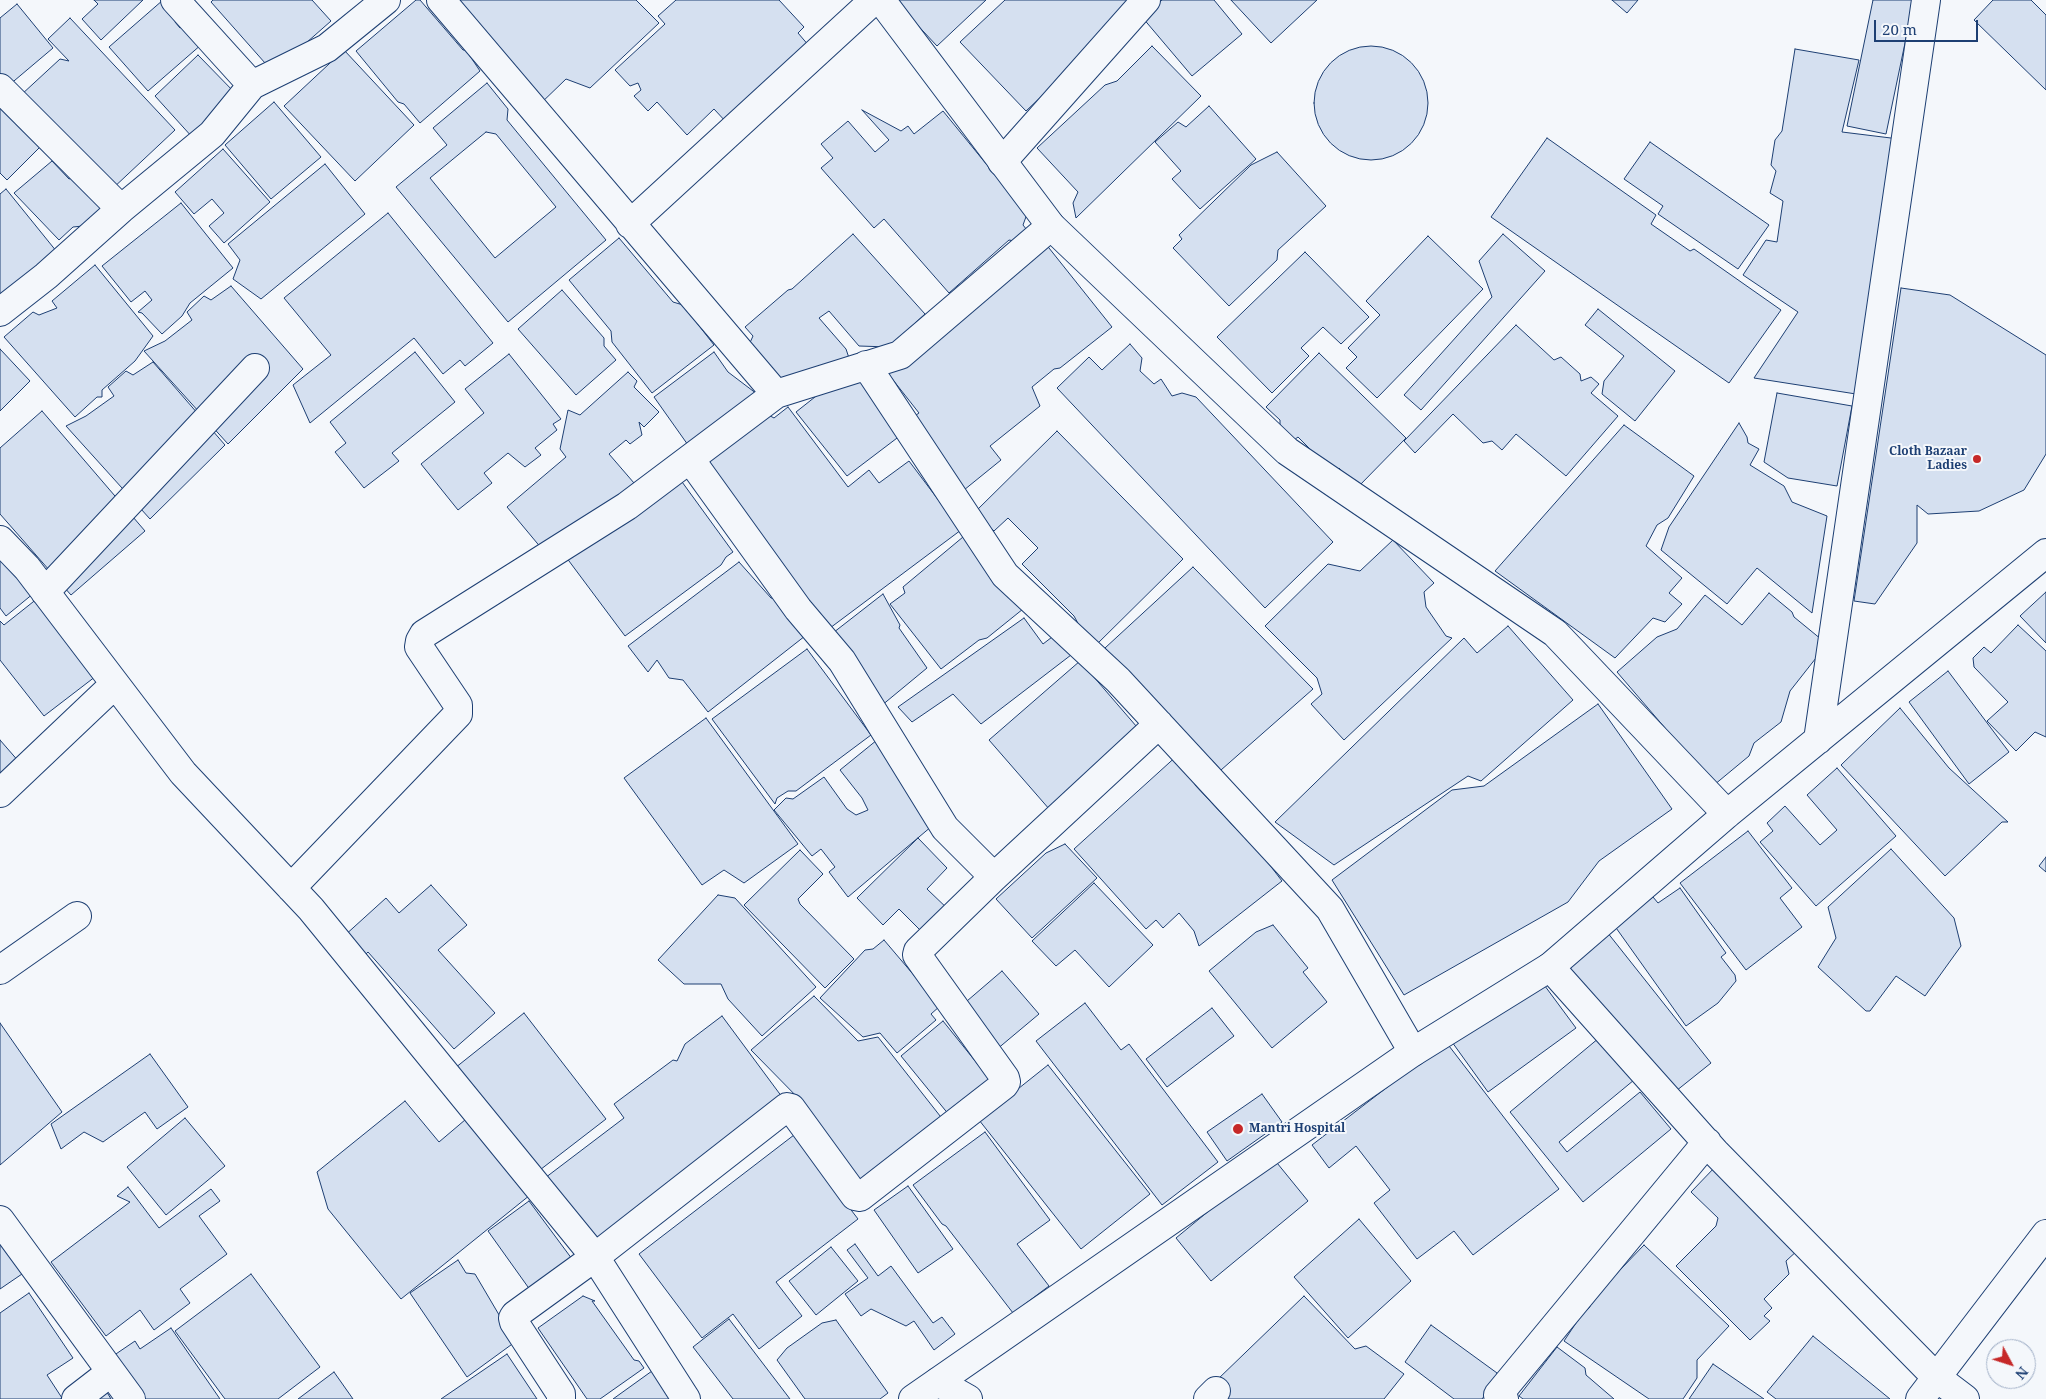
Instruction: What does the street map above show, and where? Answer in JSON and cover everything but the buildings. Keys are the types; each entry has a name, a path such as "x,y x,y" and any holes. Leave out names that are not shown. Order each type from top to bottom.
{"street":[{"path":"174,0 252,85"},
{"path":"0,312 46,276 121,209 212,134 252,85 327,48 386,0"},
{"path":"441,0 776,394"},
{"path":"630,224 874,0"},
{"path":"881,0 1051,226 1287,451 1555,634 1728,814"},
{"path":"1002,162 1146,0"},
{"path":"1818,740 1926,0"},
{"path":"0,88 121,209"},
{"path":"291,888 458,714 458,705 419,647 424,634 627,506 776,394 900,355 1051,226"},
{"path":"866,365 1005,575 1118,680 1330,909 1413,1052"},
{"path":"45,592 255,368"},
{"path":"690,459 798,609 842,661 945,828 994,877"},
{"path":"0,540 27,568 183,772 318,917 596,1257 686,1399"},
{"path":"913,1399 1413,1052 1550,967 1728,814 2046,553"},
{"path":"0,793 115,684"},
{"path":"561,1399 561,1394 513,1318 517,1312 596,1257 787,1107 792,1108 855,1196 860,1197 1004,1085 1006,1082 1005,1078 917,954 994,877 1159,724"},
{"path":"0,970 77,916"},
{"path":"1550,967 1707,1142 1936,1377 1964,1399"},
{"path":"1504,1399 1498,1395 1707,1142"},
{"path":"0,1220 131,1399"},
{"path":"1920,1399 2046,1234"},
{"path":"76,1399 111,1372"},
{"path":"938,1382 968,1399"}],"place":[{"name":"Cloth Bazaar Ladies","path":"1977,459"},
{"name":"Mantri Hospital","path":"1238,1129"}]}
